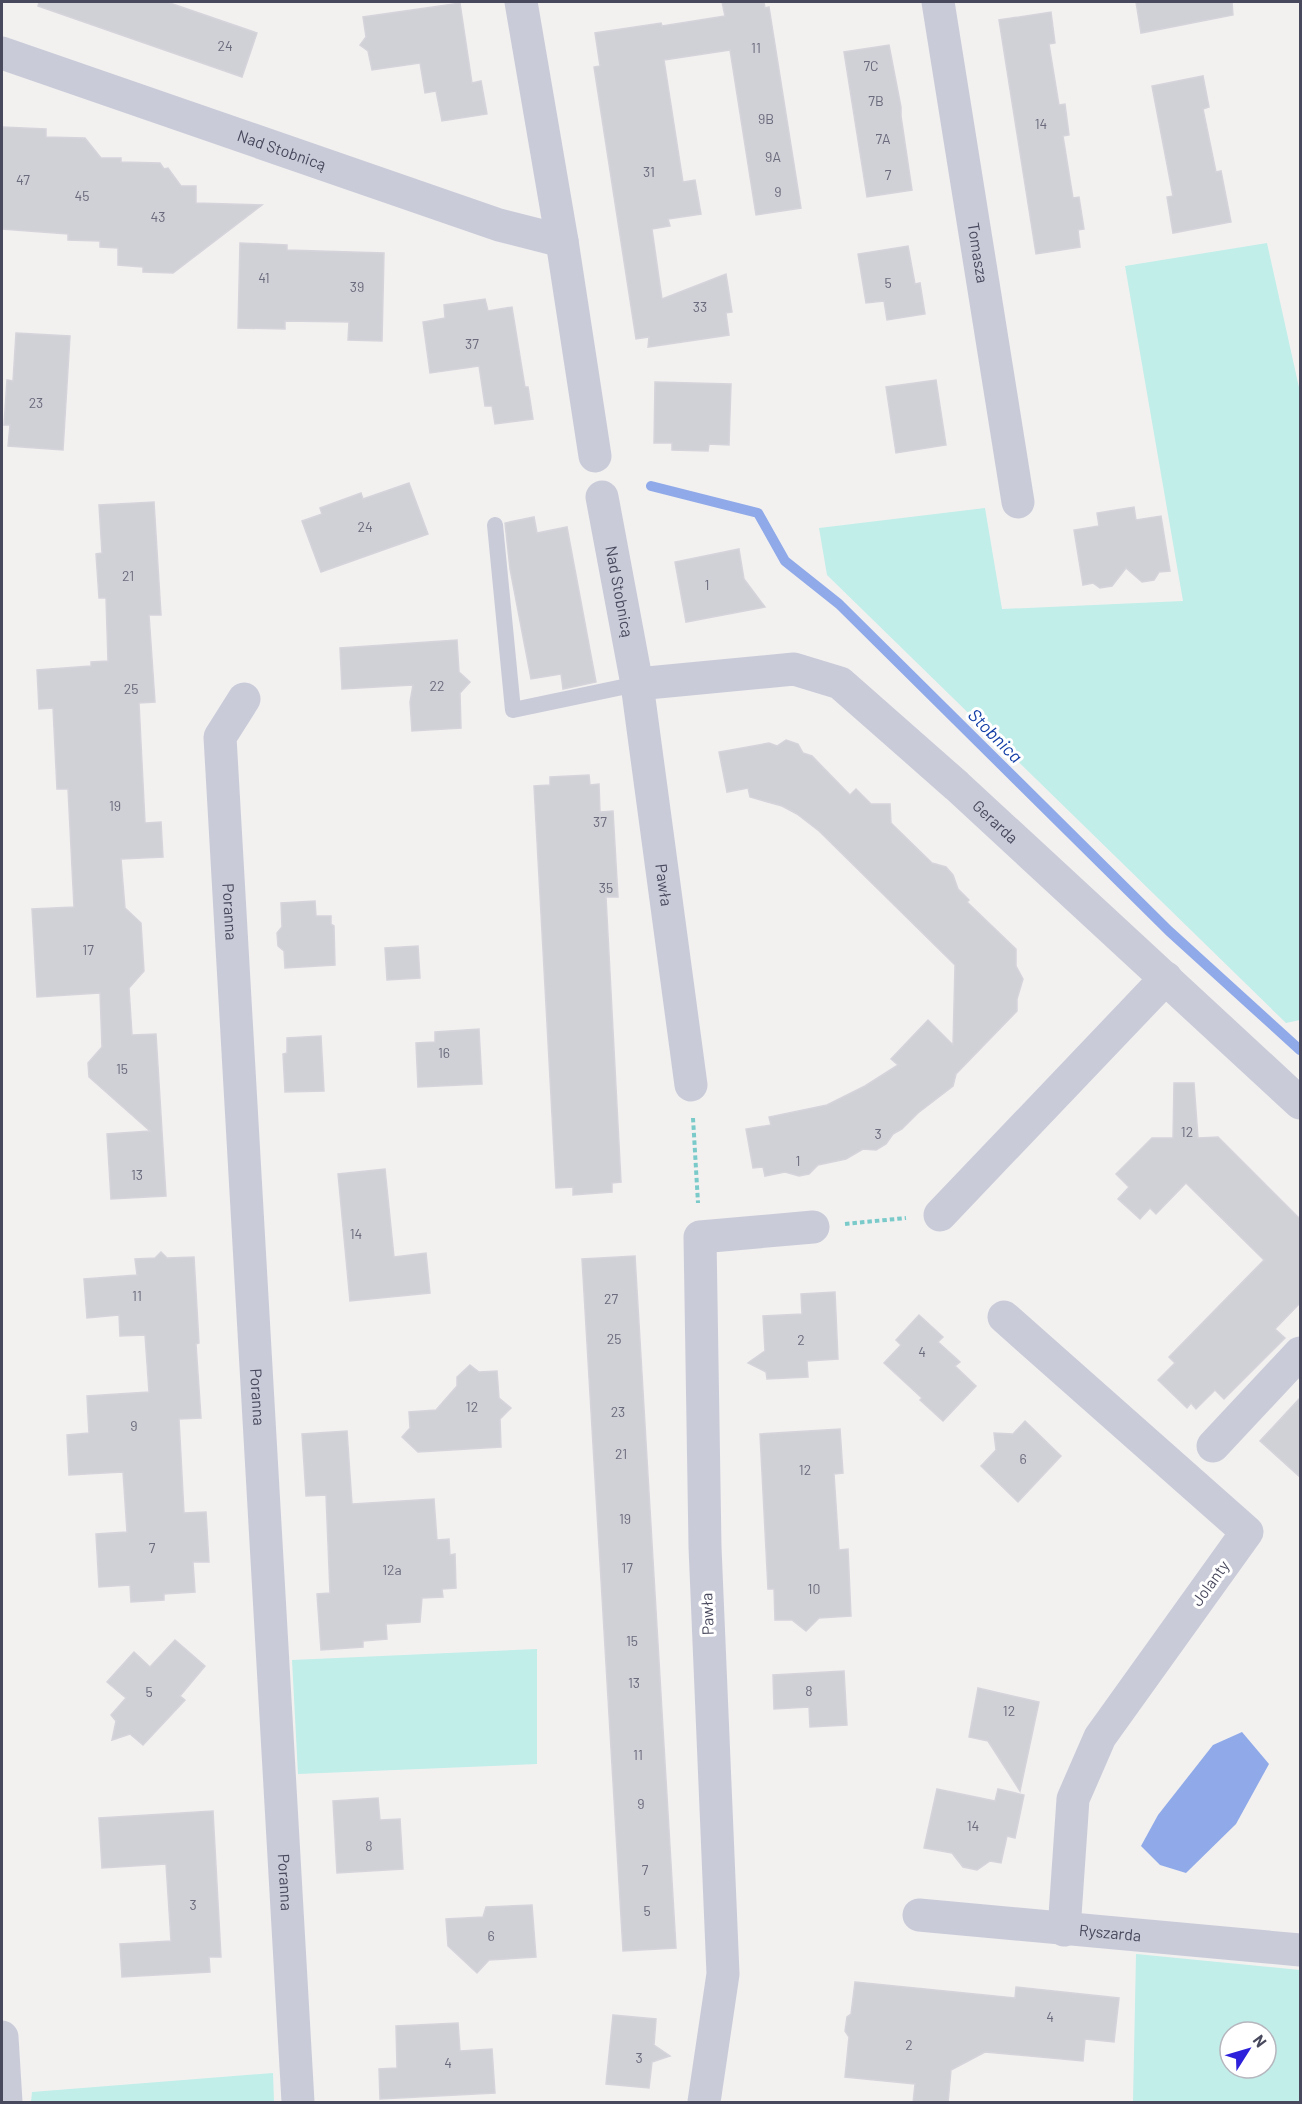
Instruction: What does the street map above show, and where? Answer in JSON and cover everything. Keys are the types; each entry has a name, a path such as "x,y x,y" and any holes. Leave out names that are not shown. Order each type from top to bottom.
{"street":[{"path":"521,2 562,241 595,456"},
{"name":"Tomasza","path":"938,2 1018,502"},
{"name":"Nad Stobnicą","path":"2,53 499,225 562,241"},
{"name":"Nad Stobnicą","path":"602,497 637,684"},
{"name":"Gerarda","path":"637,684 794,669 840,683 957,786 1300,1103"},
{"name":"Pawła","path":"637,684 692,1085"},
{"name":"Poranna","path":"244,699 220,737 298,2103"},
{"path":"940,1215 1166,978"},
{"path":"700,1237 813,1227"},
{"name":"Pawła","path":"700,1237 705,1547 723,1974 704,2103"},
{"name":"Jolanty","path":"1004,1317 1247,1532 1100,1737 1073,1799 1064,1930"},
{"path":"1213,1446 1300,1353"},
{"name":"Ryszarda","path":"919,1915 1300,1950"},
{"path":"2,2037 6,2103"}],"lane":[{"path":"495,525 513,710 637,684"}],"path":[{"path":"692,1085 700,1237"},
{"path":"813,1227 940,1215"}],"shaded area":[{"path":"1267,243 1300,392 1300,1020 1286,1023 827,575 819,528 985,508 1002,609 1183,601 1125,266"},
{"path":"537,1649 537,1764 298,1774 292,1660"},
{"path":"1136,1954 1300,1970 1300,2102 1133,2102"},
{"path":"273,2073 274,2102 31,2102 32,2092"}],"water":[{"path":"1242,1732 1269,1764 1236,1824 1186,1873 1160,1865 1141,1846 1158,1815 1213,1745"}],"building":[{"path":"39,2 167,2 257,33 242,77 38,6"},
{"path":"722,2 764,2 765,8 769,7 801,208 756,215 730,50 664,60 683,182 695,180 701,214 668,219 670,226 652,229 662,299 726,274 732,312 726,313 729,335 648,347 649,337 636,339 594,67 600,66 595,33 725,16"},
{"path":"1136,2 1232,2 1233,15 1141,33"},
{"path":"460,3 472,83 481,81 487,114 442,121 436,91 425,93 420,63 372,70 368,51 360,45 366,37 363,17"},
{"path":"1051,12 1055,43 1049,44 1059,105 1065,104 1069,135 1063,136 1073,198 1079,197 1084,229 1078,230 1080,247 1036,254 999,20"},
{"path":"889,45 901,107 912,190 867,197 844,52"},
{"path":"1203,76 1209,107 1203,109 1216,172 1221,171 1231,222 1173,233 1167,197 1173,196 1152,86"},
{"path":"2,127 46,129 46,137 85,138 101,158 121,158 121,162 160,163 164,169 168,168 181,186 196,186 196,203 262,205 173,273 143,272 143,267 118,265 118,248 100,247 100,241 68,240 68,234 2,229"},
{"path":"240,243 287,245 287,250 384,253 382,341 348,340 349,322 285,321 285,329 238,328"},
{"path":"908,246 915,284 920,283 925,314 887,320 884,301 866,303 858,254"},
{"path":"485,299 488,311 512,307 525,387 528,387 533,419 495,424 492,406 485,406 479,366 430,373 423,322 445,318 444,305"},
{"path":"16,333 70,336 63,450 8,446 10,425 4,425 7,380 13,381"},
{"path":"936,380 946,445 896,453 886,387"},
{"path":"655,382 731,384 729,445 709,444 708,451 672,450 672,443 654,443"},
{"path":"409,483 428,534 321,572 302,521 322,514 320,508 361,493 363,499"},
{"path":"154,502 161,615 149,615 155,702 139,703 145,823 161,822 163,857 121,859 125,908 141,923 144,971 129,988 132,1035 156,1034 166,1196 111,1199 107,1134 150,1131 89,1077 88,1063 102,1047 100,993 37,997 32,909 74,907 68,789 57,789 53,708 39,709 37,670 91,666 91,662 108,661 106,598 99,598 96,554 102,553 99,505"},
{"path":"1134,507 1136,520 1161,516 1170,571 1159,572 1154,580 1142,582 1126,568 1112,586 1100,588 1093,583 1083,585 1074,530 1099,526 1097,513"},
{"path":"534,517 537,533 567,527 596,682 563,689 561,674 531,679 510,569 505,523"},
{"path":"739,549 744,579 765,607 686,622 675,562"},
{"path":"457,640 459,672 470,682 460,693 461,728 412,731 410,702 413,685 342,689 340,648"},
{"path":"786,740 798,744 803,753 812,756 850,795 856,789 871,804 890,804 891,823 932,863 946,867 953,875 958,889 969,900 967,902 1016,949 1016,966 1023,979 1017,999 1017,1011 956,1074 953,1086 893,1134 886,1144 876,1150 863,1149 846,1159 818,1165 809,1174 799,1176 785,1172 765,1176 763,1167 753,1168 746,1129 771,1125 769,1117 827,1105 865,1086 898,1065 891,1059 928,1020 953,1045 955,965 819,831 797,814 782,806 750,797 748,788 727,792 719,752 769,743 777,746"},
{"path":"589,775 590,785 599,784 600,812 613,811 618,897 606,897 621,1182 612,1183 612,1192 573,1195 573,1187 556,1188 534,786 550,785 550,777"},
{"path":"315,901 316,916 331,916 331,924 334,926 335,965 285,968 284,951 278,946 277,933 282,927 281,903"},
{"path":"418,946 420,978 387,980 385,948"},
{"path":"479,1029 482,1084 418,1087 416,1043 435,1042 435,1032"},
{"path":"321,1036 324,1091 285,1092 283,1054 287,1053 287,1038"},
{"path":"1174,1083 1194,1083 1198,1138 1218,1137 1300,1219 1300,1303 1275,1329 1285,1338 1224,1399 1215,1390 1196,1409 1191,1403 1187,1408 1158,1380 1175,1363 1169,1357 1264,1260 1186,1183 1156,1214 1150,1208 1140,1219 1118,1199 1129,1187 1116,1174 1152,1138 1173,1138"},
{"path":"385,1169 394,1257 426,1253 430,1293 350,1301 338,1174"},
{"path":"161,1252 167,1258 194,1257 201,1418 179,1419 184,1513 206,1512 209,1562 193,1562 195,1592 164,1594 164,1600 131,1602 130,1585 99,1587 96,1534 127,1532 123,1472 69,1475 67,1435 89,1433 87,1396 149,1392 145,1335 120,1336 119,1315 87,1318 84,1279 137,1275 135,1259 155,1258"},
{"path":"635,1256 676,1948 623,1951 582,1259"},
{"path":"835,1292 838,1359 807,1361 808,1377 767,1379 766,1372 748,1363 765,1351 763,1316 802,1314 801,1294"},
{"path":"919,1315 943,1337 938,1342 960,1362 955,1366 976,1386 943,1421 884,1363 901,1345 896,1340"},
{"path":"470,1365 479,1372 497,1371 499,1398 511,1408 500,1419 501,1447 418,1452 402,1437 410,1428 409,1412 436,1410 457,1386 457,1377"},
{"path":"1300,1398 1300,1477 1260,1441"},
{"path":"1025,1421 1061,1456 1018,1502 981,1466 996,1450 994,1433 1013,1434"},
{"path":"840,1429 843,1473 834,1474 839,1550 848,1549 851,1616 819,1618 806,1631 792,1620 775,1620 774,1589 768,1589 760,1434"},
{"path":"347,1431 352,1504 434,1499 437,1540 449,1539 450,1555 455,1554 456,1588 442,1589 443,1597 422,1598 420,1622 386,1624 387,1639 363,1641 363,1647 321,1650 317,1594 330,1593 326,1495 306,1496 302,1434"},
{"path":"175,1640 205,1666 180,1696 185,1700 143,1745 130,1734 112,1740 116,1721 111,1715 126,1698 107,1682 134,1652 150,1667"},
{"path":"844,1671 847,1725 810,1727 809,1707 774,1709 773,1675"},
{"path":"978,1688 1039,1702 1020,1791 988,1741 969,1737"},
{"path":"937,1789 995,1801 998,1789 1024,1795 1015,1838 1007,1836 1001,1863 990,1861 977,1870 963,1867 952,1853 924,1848"},
{"path":"378,1798 380,1820 400,1819 403,1869 337,1873 333,1801"},
{"path":"213,1811 221,1957 209,1957 210,1972 122,1977 120,1944 171,1941 166,1864 102,1868 99,1818"},
{"path":"532,1905 536,1957 489,1960 477,1973 448,1946 446,1919 483,1917 486,1907"},
{"path":"855,1982 1015,1998 1016,1987 1119,1998 1114,2042 1085,2039 1083,2061 985,2052 951,2070 948,2103 913,2103 915,2084 845,2077 849,2037 845,2031 847,2017 851,2014"},
{"path":"613,2015 656,2019 654,2045 670,2056 652,2062 649,2088 606,2084"},
{"path":"458,2023 460,2051 492,2049 495,2093 380,2099 379,2069 397,2068 396,2026"}],"waterway":[{"name":"Stobnica","path":"651,486 758,513 785,561 839,604 1169,931 1300,1050"}]}
